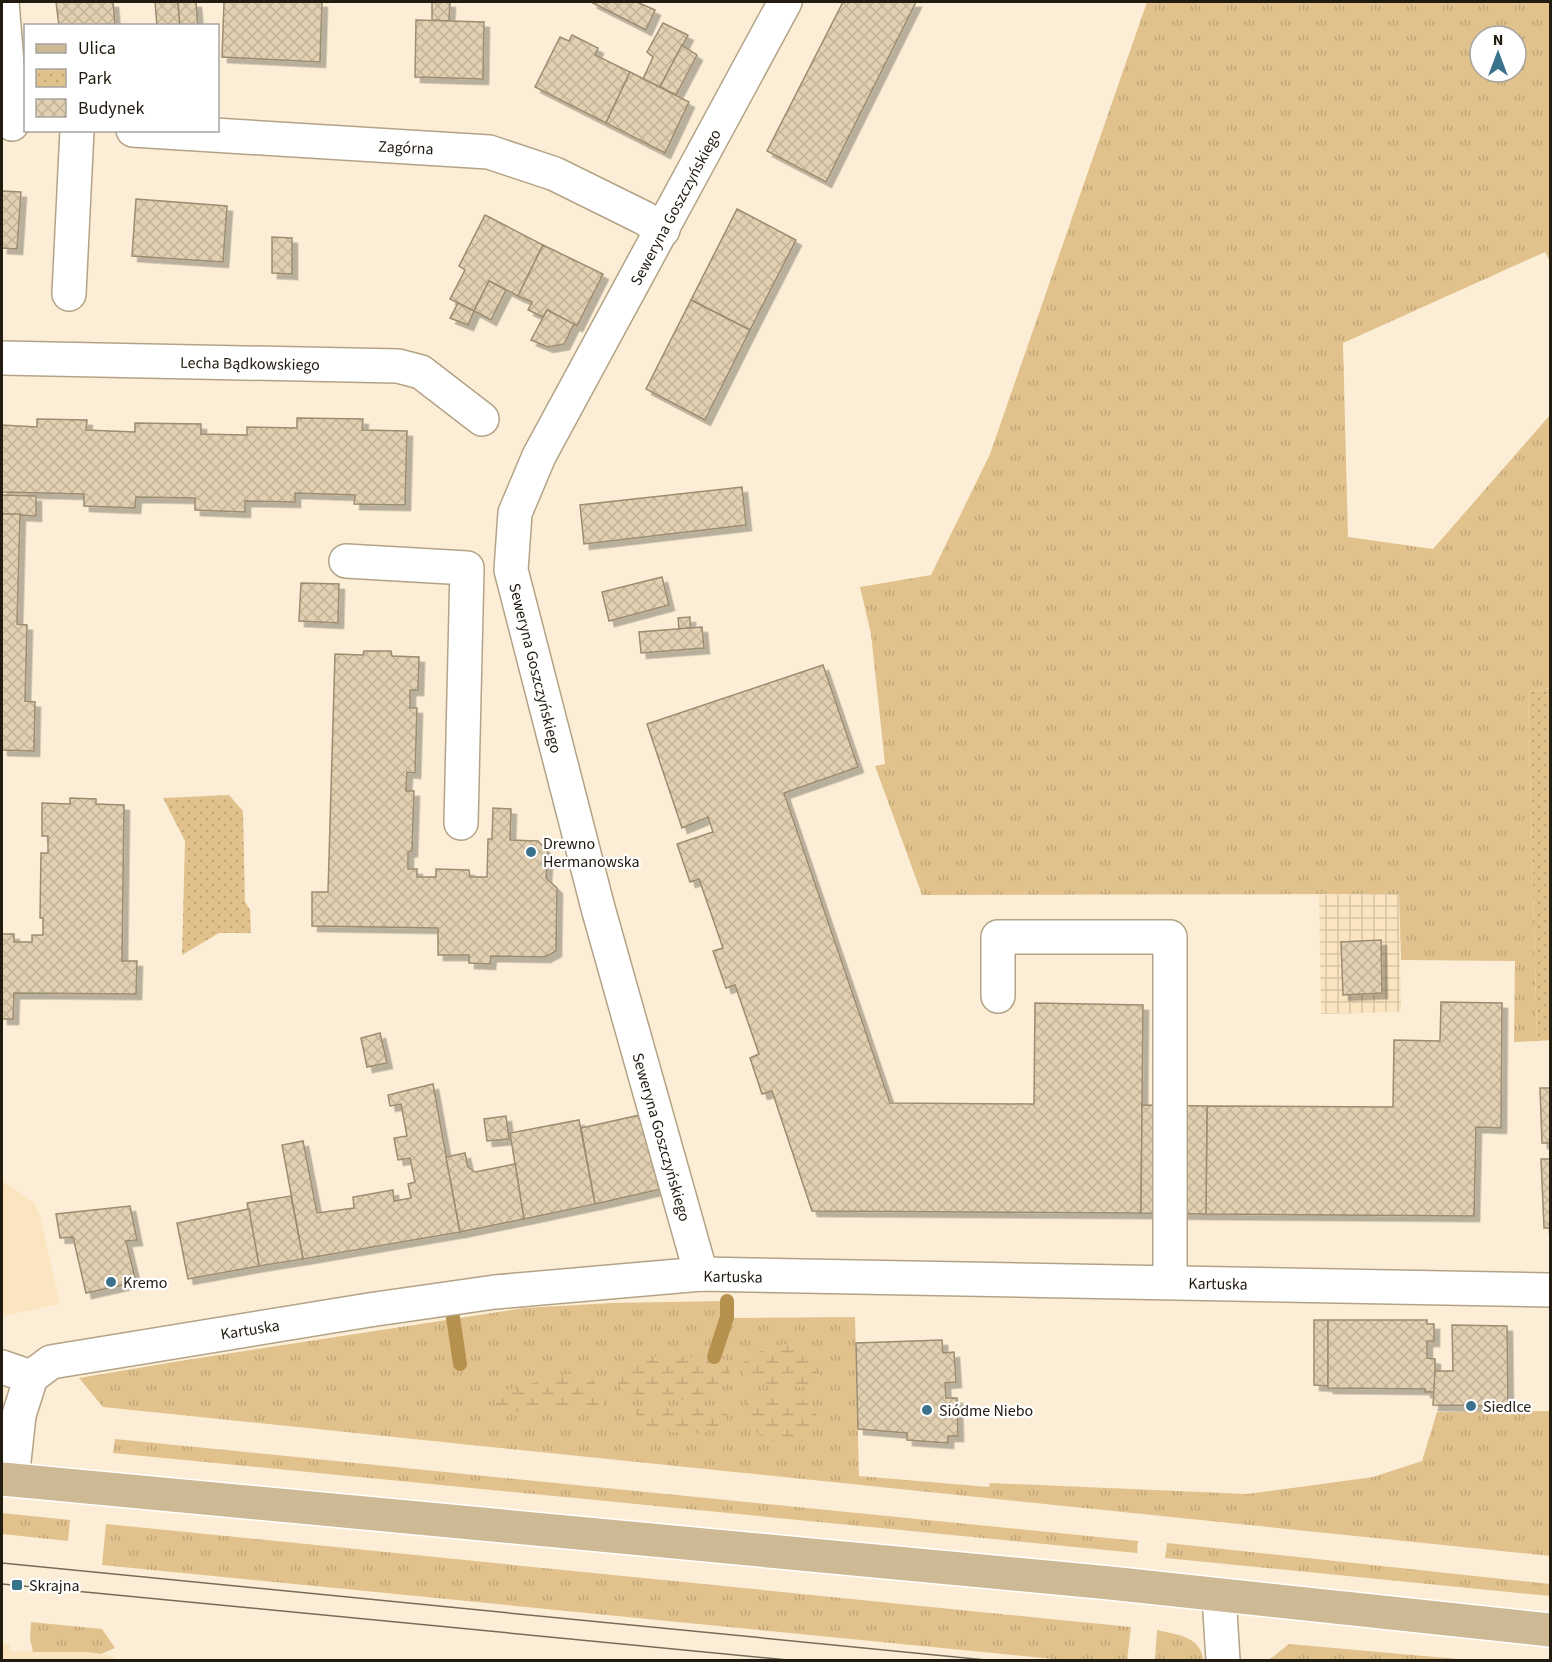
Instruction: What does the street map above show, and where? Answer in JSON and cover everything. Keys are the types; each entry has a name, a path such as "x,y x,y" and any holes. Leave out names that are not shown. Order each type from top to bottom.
{"main road":[{"name":"Kartuska","path":"7,1480 1110,1583 1551,1630"}],"street":[{"path":"2,2 13,124"},
{"name":"Seweryna Goszczyńskiego","path":"701,1274 598,908 511,570 515,513 539,456 785,2"},
{"path":"69,294 78,132"},
{"name":"Zagórna","path":"165,132 489,152 555,174 644,218 663,230"},
{"name":"Lecha Bądkowskiego","path":"2,358 398,366 421,372 482,418"},
{"path":"346,561 511,570"},
{"path":"461,823 467,568"},
{"path":"998,996 998,937 1170,937 1170,1282"},
{"name":"Kartuska","path":"7,1480 19,1415 16,1372 81,1356 495,1292 701,1274 1551,1290"},
{"path":"1219,1596 1223,1660"}],"shaded area":[{"path":"1399,894 1401,1012 1321,1014 1319,895"},
{"path":"4,1182 34,1203 40,1216 60,1304 2,1316 2,1183"},
{"path":"2,1644 9,1644 11,1651 86,1652 114,1656 113,1660 2,1660"}],"green space":[{"path":"1147,2 1550,2 1550,261 1545,252 1343,343 1348,537 1433,549 1550,415 1550,688 1528,692 1537,1041 1514,1042 1515,961 1401,960 1399,894 922,895 875,766 885,764 871,634 860,587 931,575 990,454"},
{"path":"1550,688 1550,1040 1537,1041 1528,692"},
{"path":"229,795 243,811 245,902 250,910 251,933 219,933 182,955 185,841 163,798"},
{"path":"725,1301 725,1318 855,1317 859,1476 989,1487 990,1483 1247,1494 1373,1477 1422,1461 1437,1412 1550,1411 1550,1556 103,1407 79,1378 524,1308 612,1303"},
{"path":"793,1343 808,1351 816,1364 820,1375 812,1386 767,1385 750,1380 744,1374 744,1362 755,1354"},
{"path":"657,1356 720,1357 728,1361 730,1373 720,1389 712,1395 700,1398 673,1399 623,1391 615,1378 621,1367 632,1361"},
{"path":"568,1374 587,1376 594,1381 604,1397 603,1410 591,1413 577,1407 562,1405 547,1406 528,1413 499,1411 497,1401 502,1391"},
{"path":"761,1394 800,1399 813,1404 816,1419 811,1434 799,1442 785,1444 757,1433 747,1423 744,1412 747,1402"},
{"path":"717,1405 725,1410 727,1419 709,1431 698,1433 674,1432 640,1426 636,1410 641,1406 681,1409"},
{"path":"115,1439 1138,1541 1137,1553 113,1453"},
{"path":"2,1513 70,1520 68,1541 2,1534"},
{"path":"106,1524 1131,1627 1127,1660 1063,1660 102,1565"},
{"path":"1167,1543 1550,1584 1550,1596 1165,1558"},
{"path":"31,1622 102,1629 115,1648 101,1654 33,1652 30,1639"},
{"path":"1157,1630 1180,1635 1193,1641 1198,1646 1203,1660 1155,1660"},
{"path":"1289,1644 1469,1660 1269,1660"}],"building":[{"path":"56,2 113,2 115,24 59,24"},
{"path":"155,2 178,2 180,24 157,24"},
{"path":"178,2 196,2 198,24 180,24"},
{"path":"224,2 322,2 320,62 222,57"},
{"path":"432,2 450,2 449,21 432,20"},
{"path":"591,2 637,2 655,10 646,30"},
{"path":"843,2 916,2 826,182 767,151"},
{"path":"416,20 484,22 483,79 415,77"},
{"path":"663,23 688,35 660,87 643,79 653,57 647,52"},
{"path":"572,35 598,48 595,55 630,72 606,123 535,87 560,37 569,41"},
{"path":"682,45 697,55 676,95 660,87"},
{"path":"630,72 689,102 665,153 606,123"},
{"path":"2,191 21,192 17,249 2,248"},
{"path":"136,199 227,206 223,262 132,256"},
{"path":"737,209 796,240 750,330 691,300"},
{"path":"485,215 543,245 518,296 489,281 474,311 450,299 465,270 459,266"},
{"path":"272,237 292,238 292,274 272,273"},
{"path":"543,245 603,274 577,326 547,310 543,317 528,310 532,302 518,296"},
{"path":"489,281 506,290 491,320 474,311"},
{"path":"691,300 750,330 705,420 646,389"},
{"path":"458,303 474,311 468,325 450,318"},
{"path":"547,310 574,324 564,344 548,347 531,340"},
{"path":"297,418 363,419 362,430 407,431 405,505 354,504 355,495 295,493 295,502 245,501 245,512 195,510 195,498 136,497 135,508 84,506 84,494 2,492 2,425 37,427 37,419 87,420 86,430 135,432 135,423 201,424 201,434 247,435 247,427 297,428"},
{"path":"742,487 746,525 584,544 580,505"},
{"path":"2,495 36,496 36,516 2,514"},
{"path":"2,514 20,514 17,624 27,625 25,701 35,702 34,751 2,750"},
{"path":"662,577 669,605 609,621 602,592"},
{"path":"301,583 339,584 338,623 299,621"},
{"path":"690,617 690,628 679,629 678,618"},
{"path":"702,627 704,648 641,653 639,632"},
{"path":"364,651 391,651 392,656 419,657 418,690 410,690 410,708 417,708 415,773 407,772 406,791 414,791 412,851 408,852 408,869 417,869 417,877 436,877 436,869 469,870 470,877 487,877 488,839 492,839 493,808 511,809 510,840 538,841 548,852 546,878 557,888 556,951 545,957 491,956 490,964 469,963 469,955 438,955 438,928 312,926 312,892 328,892 335,654 363,655"},
{"path":"823,665 858,767 784,793 890,1103 1034,1104 1035,1003 1143,1005 1141,1213 812,1211 772,1091 762,1094 750,1058 759,1054 735,985 726,988 713,951 723,948 699,879 690,882 677,844 713,832 708,817 682,828 647,724"},
{"path":"70,798 96,799 96,804 124,805 122,961 137,961 136,994 14,993 13,1019 2,1019 2,934 14,934 14,942 32,942 32,935 43,935 43,918 40,918 41,853 48,853 48,836 42,836 42,803 70,804"},
{"path":"1381,940 1382,993 1343,995 1341,942"},
{"path":"1441,1002 1502,1003 1501,1128 1476,1127 1474,1216 1206,1214 1207,1106 1393,1107 1394,1040 1440,1041"},
{"path":"380,1033 387,1063 367,1067 361,1038"},
{"path":"433,1084 460,1232 303,1259 282,1145 303,1141 317,1213 354,1208 353,1197 393,1190 394,1201 411,1198 408,1184 415,1182 410,1158 398,1160 394,1138 407,1136 401,1104 390,1106 388,1095"},
{"path":"1540,1088 1550,1088 1550,1143 1542,1143"},
{"path":"1142,1105 1207,1106 1206,1214 1141,1213"},
{"path":"640,1115 661,1189 595,1204 581,1128"},
{"path":"506,1116 509,1139 487,1141 484,1119"},
{"path":"579,1120 595,1204 524,1219 510,1133"},
{"path":"465,1153 468,1167 475,1172 515,1164 524,1219 460,1232 446,1157"},
{"path":"1541,1159 1550,1159 1550,1228 1544,1228"},
{"path":"291,1196 303,1259 259,1266 247,1203"},
{"path":"130,1206 137,1240 126,1241 136,1282 86,1293 73,1237 60,1238 56,1214"},
{"path":"249,1209 259,1266 188,1279 177,1223"},
{"path":"1314,1320 1328,1320 1328,1386 1314,1385"},
{"path":"1328,1320 1427,1320 1427,1324 1434,1324 1434,1341 1427,1341 1427,1358 1435,1359 1435,1392 1425,1392 1425,1389 1328,1388"},
{"path":"1452,1325 1507,1326 1508,1406 1433,1405 1435,1371 1453,1371"},
{"path":"942,1340 943,1353 954,1352 956,1382 945,1383 946,1398 957,1398 958,1436 948,1436 948,1443 907,1440 907,1433 858,1429 856,1343"}],"waterway":[{"path":"714,1357 727,1317 727,1301"},
{"path":"453,1317 460,1364"}],"tram line":[{"path":"2,1563 986,1660"},
{"path":"2,1584 788,1660"}],"place":[{"name":"Drewno Hermanowska","path":"531,852"},
{"name":"Kremo","path":"111,1282"},
{"name":"Siedlce","path":"1471,1406"},
{"name":"Siódme Niebo","path":"927,1410"},
{"name":"Skrajna","path":"17,1585"}]}
